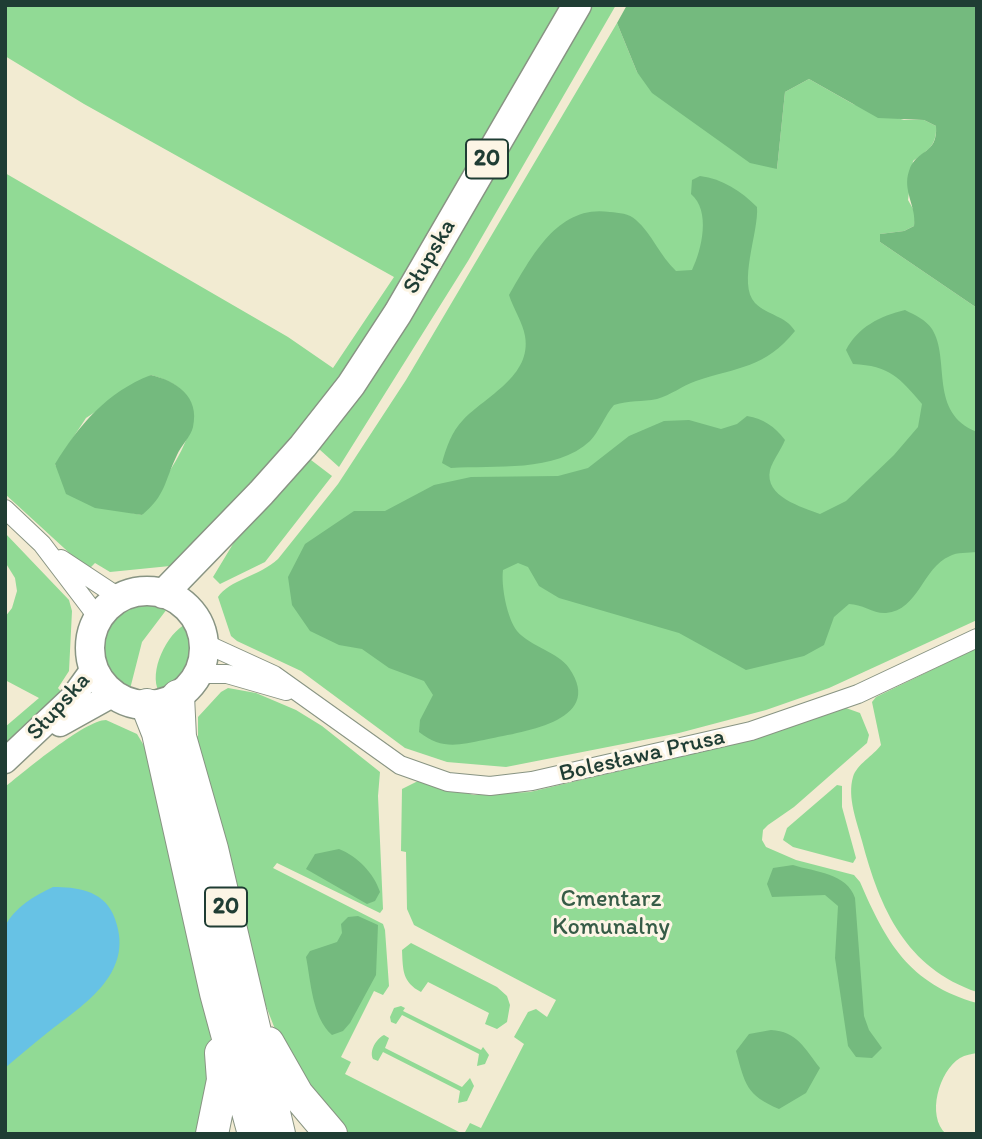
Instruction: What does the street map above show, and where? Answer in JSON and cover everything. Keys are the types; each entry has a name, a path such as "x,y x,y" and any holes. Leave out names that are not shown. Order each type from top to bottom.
{"highway":[{"name":"20","path":"188,685 180,737 212,849 249,1004 297,1094 331,1134"},
{"name":"20","path":"147,705 158,733 216,993 254,1134"},
{"path":"212,1134 223,1080 216,993"},
{"path":"249,1004 279,1134"}],"main road":[{"name":"Słupska","path":"163,594 261,493 320,425 368,361 577,5"},
{"name":"Słupska","path":"188,609 221,550 261,493"},
{"path":"188,685 147,705 129,702 114,694 94,668 91,642 99,619 120,598 141,592 163,594 188,609 196,619 204,643"},
{"name":"20","path":"188,685 204,643"},
{"name":"Słupska","path":"14,754 73,697 94,668"},
{"name":"Słupska","path":"14,754 114,694"}],"street":[{"path":"5,509 42,544 89,580 120,598"},
{"path":"42,544 99,619"},
{"name":"Bolesława Prusa","path":"204,643 274,675 379,752 427,777 469,785 511,784 751,731 858,694 977,638"},
{"name":"Bolesława Prusa","path":"188,685 227,674 253,680 312,701"}],"green space":[{"path":"5,5 563,5 343,380 189,561 180,556 170,566 110,572 95,563 88,570 5,494 5,173 288,337 333,368 394,277 84,104 5,56","holes":["151,375 176,385 189,400 192,417 188,436 142,515 122,511 55,465 86,418"]},
{"path":"586,5 616,5 468,261 339,467 319,449 320,441"},
{"path":"627,5 977,5 977,308 880,242 880,234 904,231 914,226 907,178 916,158 934,142 936,126 924,120 878,118 809,79 785,92 777,169 750,163 652,93 637,72 617,23"},
{"path":"617,23 637,72 777,169 785,92 809,79 853,104 904,120 924,120 936,126 933,143 913,161 908,200 916,214 914,226 904,231 880,234 880,242 977,308 977,620 829,688 766,710 679,733 506,767 447,762 405,748 301,671 237,641 231,636 218,597 229,586 263,570 278,559 338,484 406,380"},
{"path":"700,176 731,187 757,207 748,271 750,294 755,303 786,322 795,331 773,352 750,365 696,381 657,399 614,405 590,441 560,458 505,467 451,468 442,463 459,424 505,384 522,363 525,336 509,295 537,249 561,224 576,216 592,212 610,212 624,214 642,226 676,271 692,270 699,252 703,220 697,201 691,194 692,180"},
{"path":"905,310 923,320 932,329 940,355 946,399 952,412 962,423 977,432 977,552 956,554 941,562 906,605 897,610 881,613 849,604 834,617 824,645 804,656 746,670 679,633 559,598 539,586 528,567 518,563 503,570 504,593 510,618 523,637 564,662 569,668 578,687 577,701 568,713 536,728 450,745 435,742 419,732 420,720 433,695 424,681 389,668 362,649 339,645 310,631 292,605 288,577 305,544 354,511 385,511 434,485 471,477 558,476 588,468 629,436 664,421 689,420 721,429 737,424 747,416 768,424 785,440 770,470 773,487 786,499 820,514 846,501 894,455 918,427 922,404 907,387 885,370 853,364 846,350 863,329"},
{"path":"151,375 169,381 184,392 193,407 194,416 192,430 156,501 142,515 95,508 66,494 55,464 74,436 108,400"},
{"path":"311,460 332,476 265,562 220,584 213,577 239,534 303,461"},
{"path":"5,533 69,600 72,611 69,671 58,688 64,695 5,750 5,727 39,698 5,680 5,617 12,608 17,591 15,578 5,562"},
{"path":"153,602 167,609 142,642 130,689 115,678 106,665 102,651 104,637 110,624 121,613"},
{"path":"186,624 192,645 189,664 178,680 159,692 156,674 161,654 172,636"},
{"path":"977,648 977,992 932,968 914,952 900,933 869,866 855,818 851,785 855,772 881,745 872,702 876,697"},
{"path":"228,688 256,693 296,710 322,726 380,772 378,796 383,909 380,913 277,863 273,868 383,924 389,986 383,995 374,991 341,1057 351,1062 345,1074 463,1134 346,1134 282,1047 264,1001 190,739 198,736 198,717"},
{"name":"Cmentarz Komunalny","path":"846,708 860,713 869,735 867,743 794,807 768,825 763,830 762,840 766,847 796,860 854,875 880,924 903,958 934,985 977,1003 977,1053 962,1057 953,1064 941,1083 938,1094 937,1116 946,1134 464,1134 470,1123 481,1128 524,1044 514,1037 528,1012 536,1009 547,1017 556,1000 414,925 407,909 406,852 401,851 402,789 418,781 474,795 530,792 725,746"},
{"path":"106,720 137,734 146,749 209,1015 213,1069 203,1134 5,1134 5,787 70,737 96,722"},
{"path":"837,785 842,786 842,807 856,858 853,863 793,847 783,840 787,828"},
{"path":"339,849 358,861 374,878 380,892 375,901 367,904 306,869 315,854"},
{"path":"793,865 838,878 851,890 855,898 864,1016 869,1030 882,1048 872,1058 856,1057 848,1046 835,958 838,906 825,895 772,897 767,884 773,868"},
{"path":"358,916 378,925 376,975 350,1023 343,1031 332,1035 325,1028 316,1009 306,957 310,951 337,942 342,933 341,924 348,917"},
{"path":"411,943 497,987 507,996 510,1005 507,1022 497,1029 485,1024 489,1013 428,982 421,992 410,984 405,975 402,950"},
{"path":"394,1008 405,1008 403,1011 481,1050 483,1047 489,1055 485,1064 477,1066 479,1054 402,1015 396,1024 391,1022"},
{"path":"771,1030 794,1037 820,1068 806,1093 779,1109 760,1099 748,1087 736,1051 749,1034"},
{"path":"384,1035 389,1038 385,1048 462,1087 470,1078 474,1086 467,1101 458,1103 460,1091 383,1052 378,1061 373,1059 374,1046"}],"water":[{"path":"53,887 88,891 102,900 113,914 119,934 119,952 104,984 92,997 5,1068 5,926 14,913 26,903"}]}
